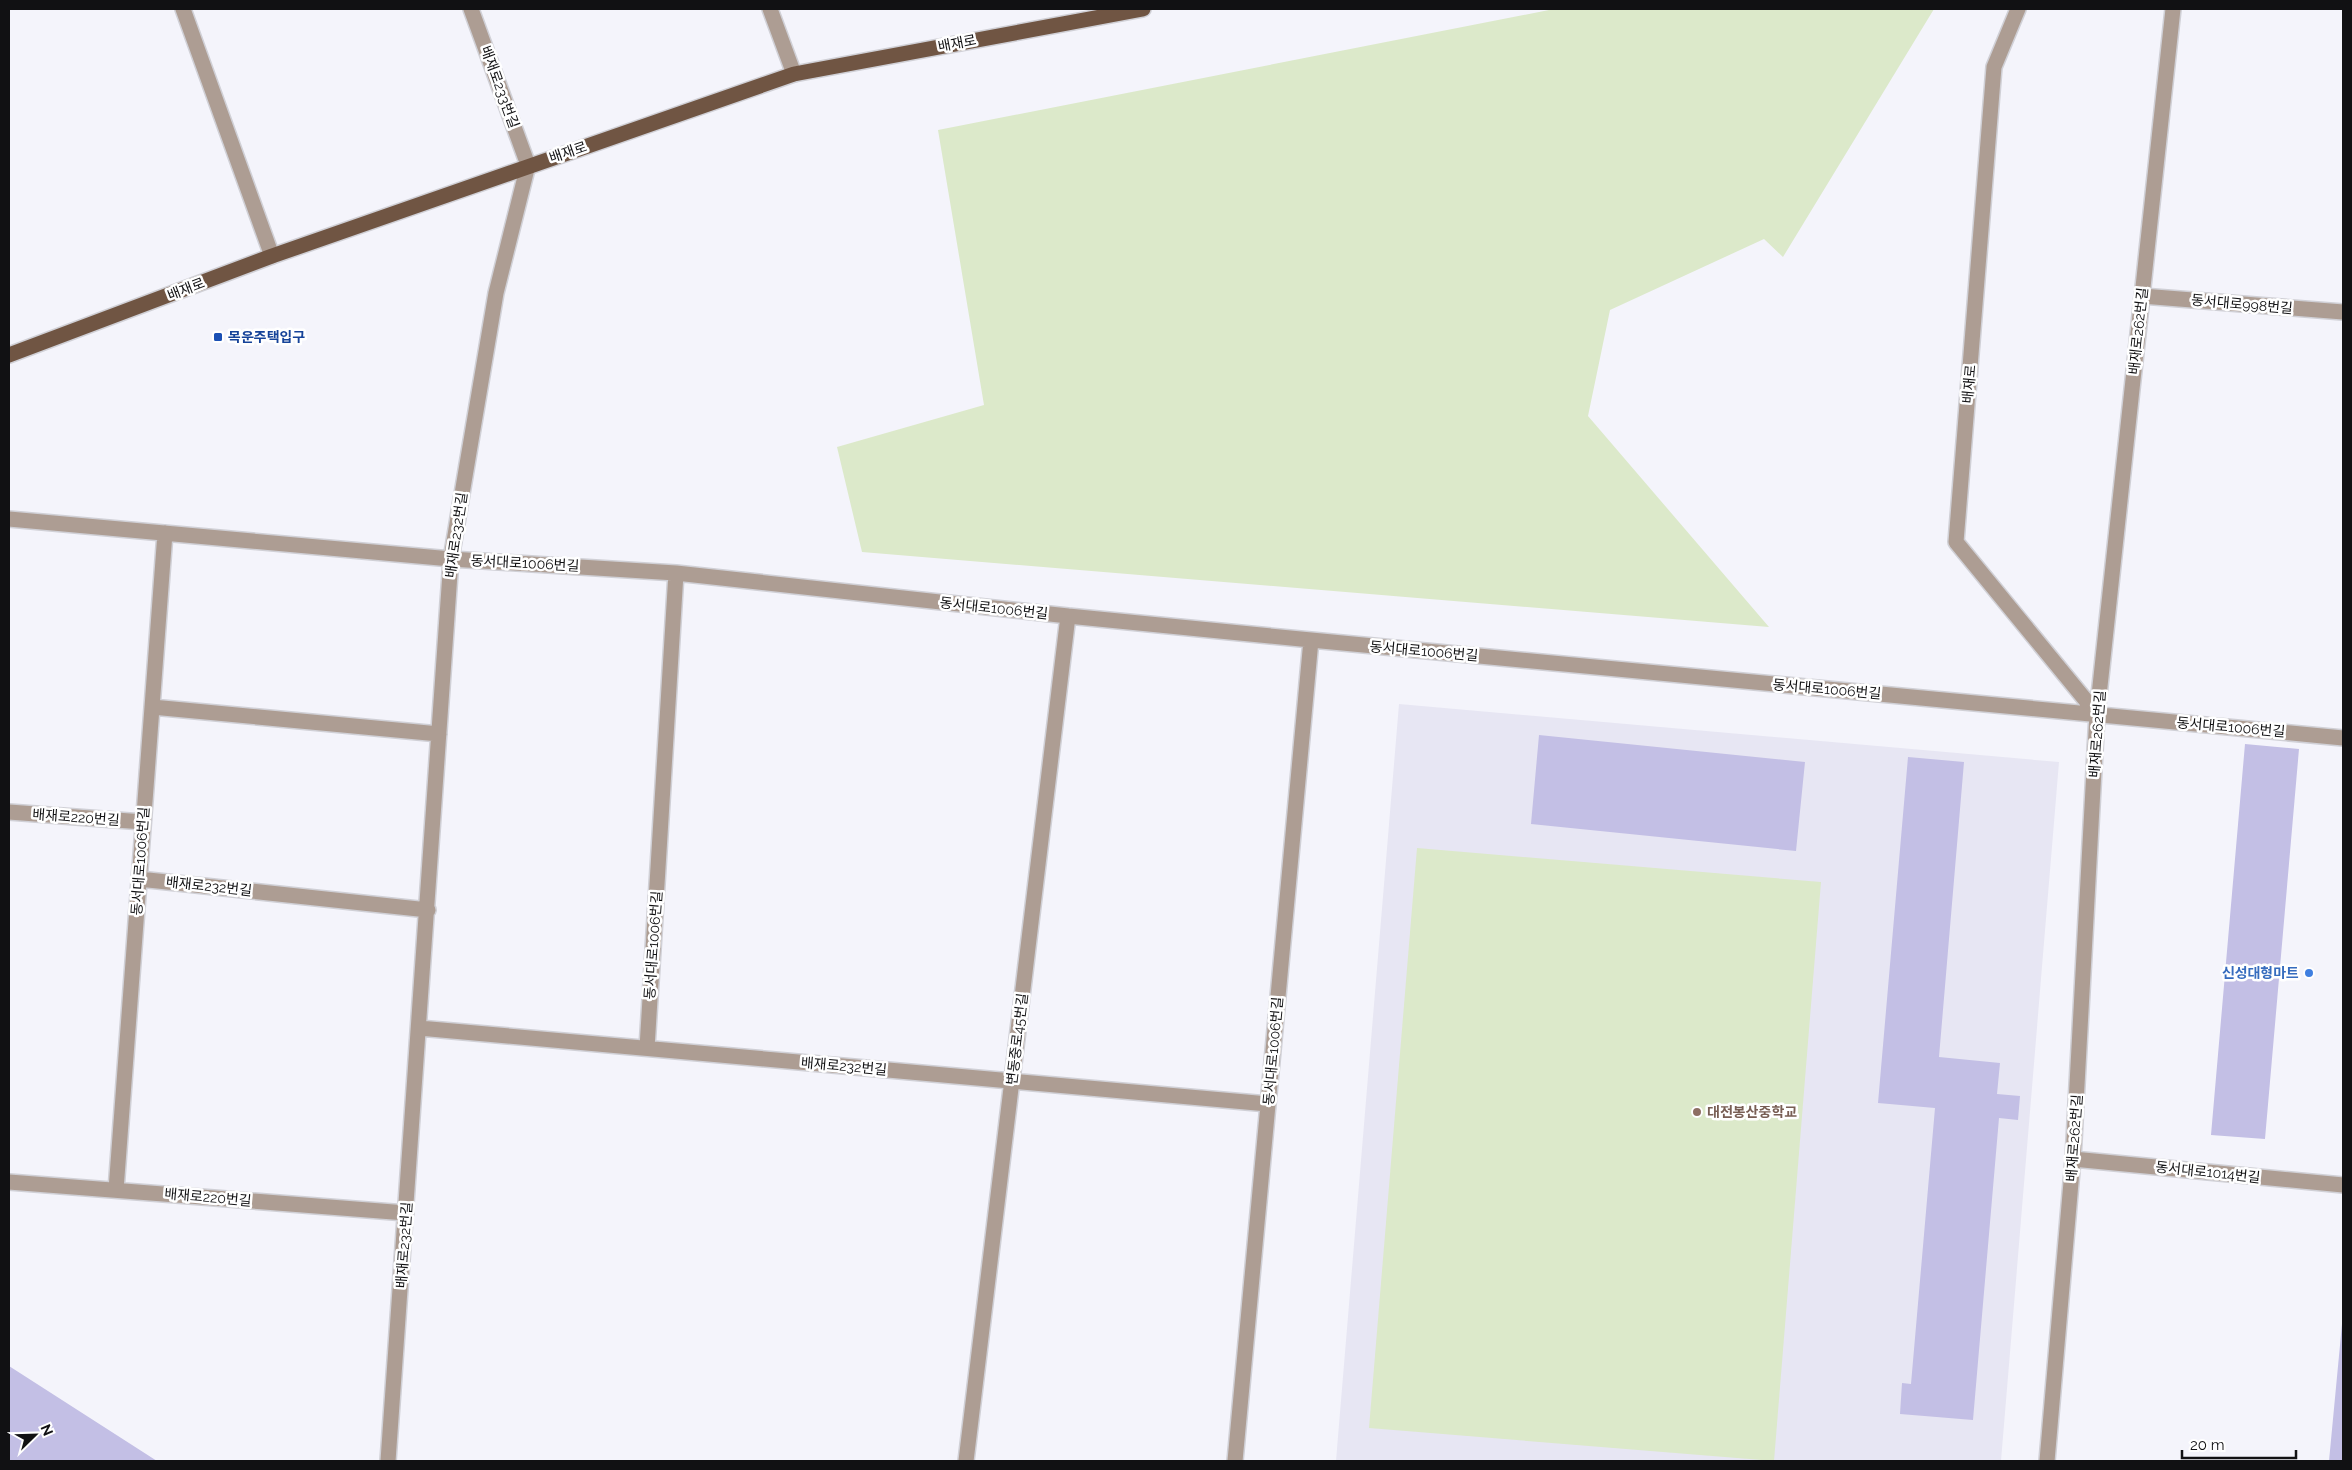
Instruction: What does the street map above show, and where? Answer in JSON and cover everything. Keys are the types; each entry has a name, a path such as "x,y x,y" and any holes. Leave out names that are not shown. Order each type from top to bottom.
{"main road":[{"name":"배재로","path":"9,355 272,256 528,165 794,74 1143,9"}],"street":[{"path":"183,9 272,256"},
{"name":"배재로233번길","path":"471,9 528,165"},
{"path":"770,9 794,74"},
{"name":"배재로","path":"2018,9 1994,67 1956,542 2097,714"},
{"name":"배재로262번길","path":"2047,1461 2073,1159 2097,714 2173,9"},
{"name":"배재로232번길","path":"388,1461 428,910 450,559 496,293 528,165"},
{"name":"동서대로998번길","path":"2142,296 2343,312"},
{"name":"동서대로1006번길","path":"9,519 450,559 676,573 1068,616 2343,738"},
{"name":"동서대로1006번길","path":"116,1190 164,533"},
{"name":"동서대로1006번길","path":"647,1048 676,573"},
{"name":"변동중로45번길","path":"966,1461 1068,616"},
{"name":"동서대로1006번길","path":"1234,1461 1311,640"},
{"path":"152,707 439,734"},
{"name":"배재로220번길","path":"9,812 143,822"},
{"name":"배재로232번길","path":"139,879 428,910"},
{"name":"배재로232번길","path":"419,1028 1268,1104"},
{"name":"동서대로1014번길","path":"2073,1159 2343,1185"},
{"name":"배재로220번길","path":"9,1182 406,1213"}],"shaded area":[{"name":"대전봉산중학교","path":"1399,704 2059,762 2001,1461 1336,1461"}],"green space":[{"path":"1554,9 1934,9 1783,257 1764,239 1610,310 1588,416 1769,627 862,552 837,447 984,405 938,130"},
{"path":"1417,848 1821,882 1774,1461 1369,1428"}],"building":[{"path":"1539,735 1805,762 1796,851 1531,824"},
{"path":"2245,744 2299,749 2265,1139 2211,1135"},
{"path":"1908,757 1964,762 1939,1057 2000,1063 1997,1094 2020,1096 2018,1120 1999,1118 1973,1420 1900,1414 1902,1383 1911,1384 1935,1108 1878,1103"},
{"path":"2342,1324 2343,1461 2329,1461"},
{"path":"9,1366 157,1461 9,1461"}],"place":[{"name":"목운주택입구","path":"218,337"},
{"name":"신성대형마트","path":"2309,973"},
{"name":"대전봉산중학교","path":"1697,1112"}]}
